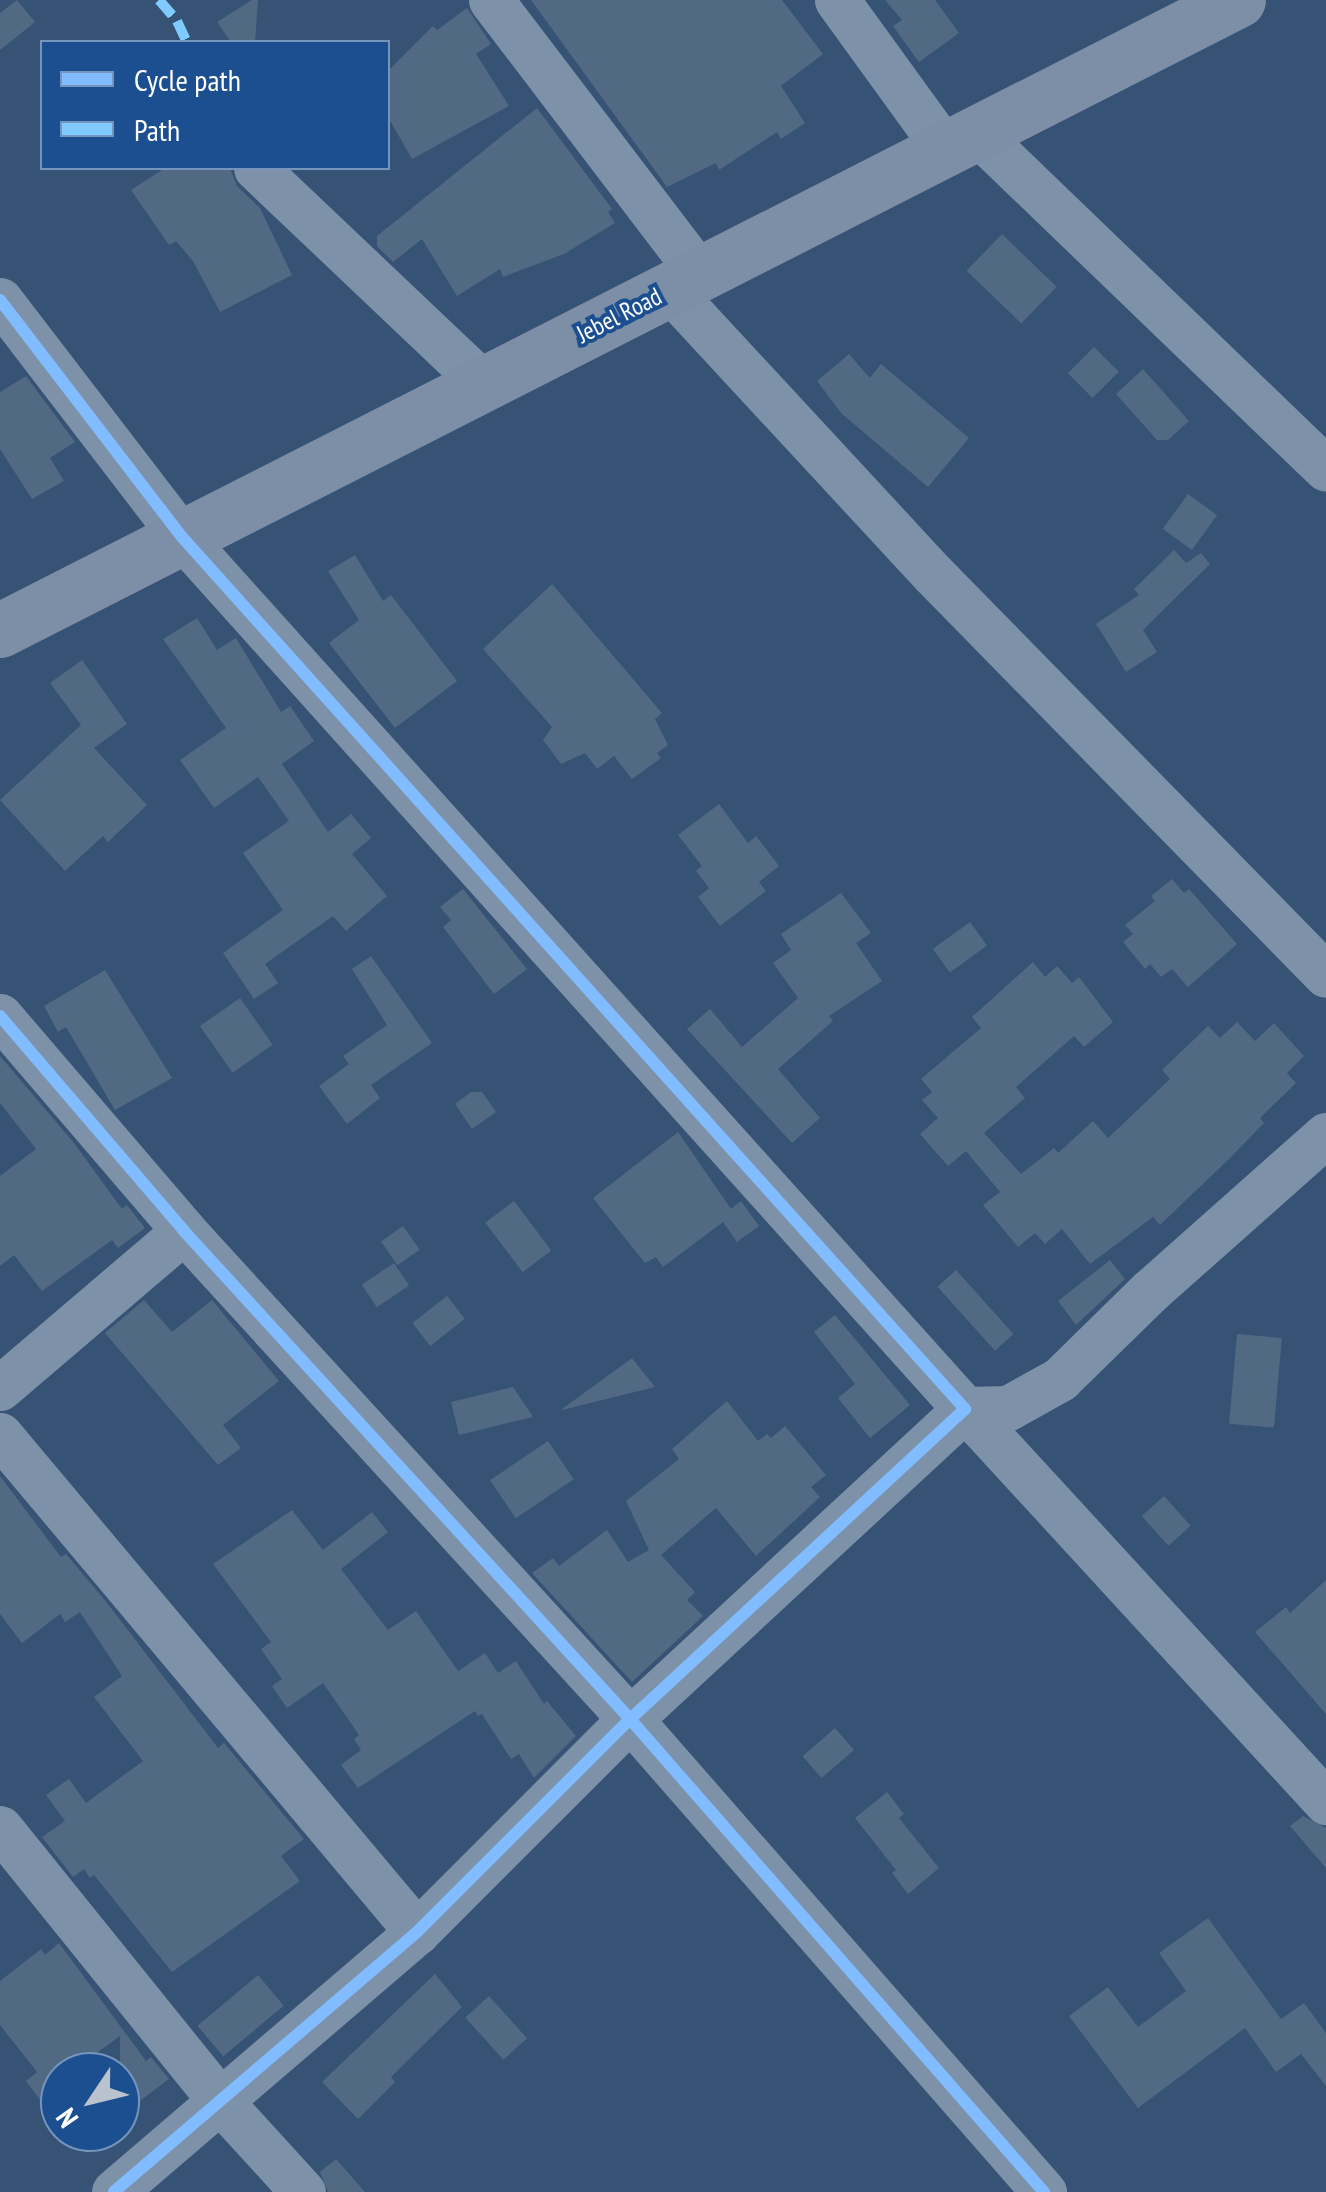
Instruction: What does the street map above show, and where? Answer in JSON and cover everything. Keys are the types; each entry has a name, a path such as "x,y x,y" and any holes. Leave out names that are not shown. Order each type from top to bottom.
{"main road":[{"name":"Jebel Road","path":"0,630 1238,0"}],"street":[{"path":"490,0 684,282 933,574 1321,959"},
{"path":"838,0 961,141 1326,469"},
{"path":"258,170 484,384"},
{"path":"0,300 182,537 966,1409 1326,1802"},
{"path":"0,1016 184,1231 630,1718 1044,2192"},
{"path":"114,2192 417,1932 630,1718 966,1409 1008,1408 1060,1379 1150,1291 1326,1135"},
{"path":"0,1388 184,1231"},
{"path":"0,1435 417,1932"},
{"path":"0,1828 220,2102 303,2192"}],"building":[{"path":"17,0 35,22 0,50 0,13"},
{"path":"258,0 255,40 230,40 217,22"},
{"path":"531,0 782,0 823,54 781,86 805,123 781,139 777,132 719,170 716,163 667,187"},
{"path":"885,0 935,0 959,33 919,62 893,26 902,20"},
{"path":"467,8 491,44 476,54 509,106 412,159 390,120 390,69 433,26 437,30"},
{"path":"537,108 612,209 608,212 615,223 564,254 503,277 500,269 457,296 422,239 393,262 377,246 377,236"},
{"path":"162,170 231,170 237,186 260,208 292,275 220,312 193,261 176,241 169,245 131,190"},
{"path":"1002,234 1057,287 1021,323 967,271"},
{"path":"1094,347 1119,372 1093,398 1068,373"},
{"path":"849,354 870,378 881,364 969,438 928,487 841,413 817,381"},
{"path":"1143,369 1189,421 1168,440 1157,440 1116,394"},
{"path":"26,376 75,442 50,458 64,481 32,499 0,449 0,392"},
{"path":"1188,494 1217,515 1192,550 1163,529"},
{"path":"1174,550 1186,563 1201,553 1210,564 1143,630 1157,652 1126,672 1096,624 1139,595 1134,589"},
{"path":"355,555 383,601 391,595 457,681 395,728 329,643 359,620 328,571"},
{"path":"552,584 662,713 655,719 668,745 657,753 661,758 632,779 614,756 597,769 585,753 561,764 543,740 552,727 483,649"},
{"path":"197,618 217,650 236,638 281,712 290,706 314,741 282,764 328,832 351,814 371,838 352,854 387,896 346,931 333,916 265,964 278,983 254,999 223,953 283,910 243,853 289,821 258,777 214,808 180,760 226,728 163,639"},
{"path":"82,660 127,724 94,748 147,805 108,842 103,836 65,871 0,800 81,725 50,683"},
{"path":"719,804 748,843 756,836 779,866 759,882 766,891 720,926 698,897 709,888 696,871 702,866 678,835"},
{"path":"1172,879 1184,893 1189,889 1237,944 1188,987 1172,969 1161,977 1150,964 1145,969 1123,942 1133,934 1125,925 1155,901 1151,896"},
{"path":"463,889 527,969 494,994 443,927 451,920 440,907"},
{"path":"841,893 871,933 856,943 882,981 829,1016 833,1021 778,1069 820,1118 792,1143 687,1029 710,1009 742,1047 798,998 773,963 791,950 781,934"},
{"path":"970,922 987,945 950,972 933,949"},
{"path":"371,956 432,1043 371,1085 380,1098 347,1124 319,1086 349,1064 343,1056 387,1025 352,969"},
{"path":"1033,962 1045,977 1057,966 1072,983 1079,977 1113,1022 1084,1047 1074,1036 1016,1087 1025,1098 984,1133 1021,1174 1054,1148 1058,1153 1093,1121 1108,1138 1170,1079 1162,1070 1208,1026 1220,1038 1237,1022 1255,1041 1274,1023 1304,1056 1287,1073 1296,1083 1260,1118 1264,1123 1230,1158 1160,1225 1153,1217 1090,1264 1062,1229 1045,1244 1035,1233 1018,1247 983,1205 1000,1192 966,1151 948,1166 920,1134 938,1118 922,1100 932,1092 921,1079 981,1028 972,1017"},
{"path":"105,970 172,1078 115,1110 66,1027 58,1032 44,1006"},
{"path":"240,998 273,1045 233,1073 200,1026"},
{"path":"0,1056 74,1143 122,1209 127,1205 145,1228 118,1248 112,1240 42,1291 14,1255 0,1266 0,1176 36,1149 0,1103"},
{"path":"471,1092 482,1092 496,1112 472,1129 455,1104"},
{"path":"678,1132 731,1209 741,1201 759,1226 737,1242 723,1222 663,1267 656,1257 645,1263 593,1198"},
{"path":"514,1201 551,1251 523,1272 485,1223"},
{"path":"403,1226 420,1250 398,1265 381,1241"},
{"path":"1110,1260 1125,1279 1076,1325 1058,1301"},
{"path":"394,1263 409,1285 377,1307 362,1285"},
{"path":"956,1270 1014,1334 995,1351 937,1287"},
{"path":"447,1296 465,1319 430,1346 412,1323"},
{"path":"144,1300 172,1332 212,1300 279,1381 223,1425 241,1448 218,1465 105,1333"},
{"path":"835,1315 910,1405 870,1438 838,1398 855,1384 814,1332"},
{"path":"1237,1334 1282,1338 1274,1428 1229,1424"},
{"path":"632,1358 655,1387 562,1410 562,1409"},
{"path":"513,1387 533,1417 459,1435 451,1402"},
{"path":"727,1401 758,1441 767,1434 771,1438 785,1426 826,1475 811,1487 820,1497 756,1556 716,1508 661,1555 695,1592 687,1600 703,1616 632,1682 532,1573 553,1558 559,1566 607,1530 628,1562 649,1550 626,1501 679,1459 672,1449"},
{"path":"548,1441 574,1479 516,1518 490,1480"},
{"path":"0,1476 61,1557 66,1554 108,1604 218,1748 224,1743 304,1839 281,1856 300,1881 172,1972 94,1875 90,1878 84,1869 73,1877 42,1837 65,1821 46,1795 69,1779 86,1803 143,1761 94,1697 122,1676 80,1612 65,1622 60,1614 22,1643 0,1614"},
{"path":"1164,1496 1191,1526 1168,1546 1142,1516"},
{"path":"292,1510 323,1550 372,1512 388,1532 341,1569 388,1630 416,1611 458,1671 485,1653 498,1673 516,1661 544,1704 547,1701 576,1736 534,1778 519,1754 511,1759 482,1714 478,1716 475,1711 358,1788 341,1765 361,1750 354,1739 359,1735 323,1683 287,1708 272,1686 282,1679 261,1649 271,1642 213,1564"},
{"path":"1326,1580 1326,1714 1255,1632 1286,1607 1290,1613"},
{"path":"835,1728 854,1750 822,1778 803,1756"},
{"path":"887,1792 904,1814 899,1818 939,1868 908,1894 892,1873 896,1870 855,1818"},
{"path":"1303,1816 1326,1828 1326,1868 1290,1826"},
{"path":"1208,1918 1281,2019 1304,2003 1326,2033 1326,2086 1301,2054 1276,2072 1245,2028 1138,2108 1069,2016 1108,1987 1138,2027 1186,1991 1159,1953"},
{"path":"59,1943 139,2052 120,2052 120,2036 98,2052 40,2052 40,2100 26,2081 37,2072 0,2025 0,1981 41,1949 45,1955"},
{"path":"435,1974 462,2007 391,2077 395,2082 358,2119 322,2082"},
{"path":"258,1975 284,2006 223,2056 197,2026"},
{"path":"489,1996 527,2038 503,2060 465,2017"},
{"path":"140,2053 146,2061 151,2057 169,2079 140,2101"},
{"path":"336,2159 365,2192 328,2192 320,2172"}],"marked path":[{"path":"159,0 177,21 186,40"}],"cycle path":[{"path":"0,300 182,537 965,1409 630,1719 417,1932 114,2192"},
{"path":"0,1016 184,1231 630,1719 1044,2192"}]}
